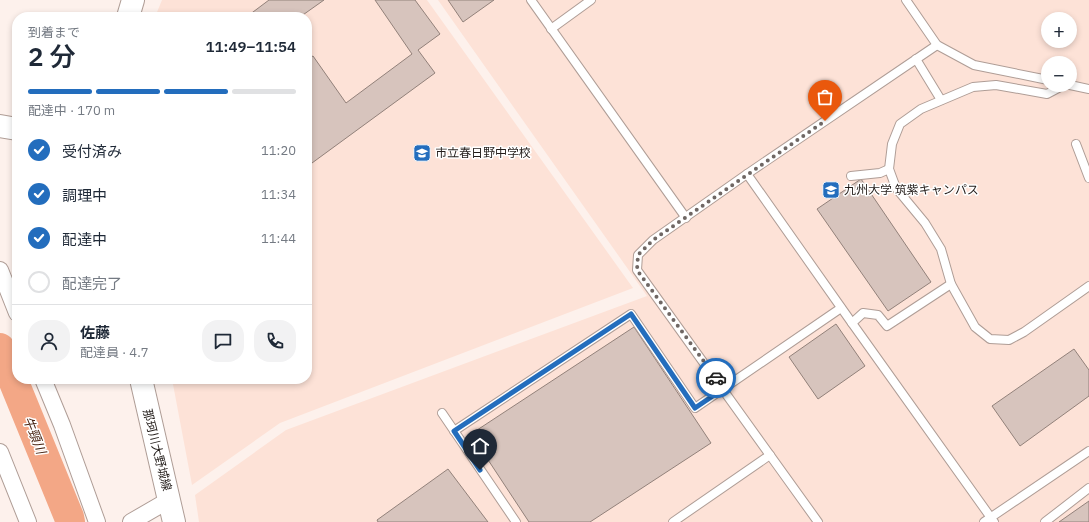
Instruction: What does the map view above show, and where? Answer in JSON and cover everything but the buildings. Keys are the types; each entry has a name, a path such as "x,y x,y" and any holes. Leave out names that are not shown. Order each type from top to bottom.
{"main road":[{"path":"0,126 12,128"},
{"name":"那珂川大野城線","path":"142,384 174,522"}],"street":[{"path":"0,270 12,300"},
{"path":"45,384 62,425 97,522"},
{"path":"0,452 28,522"},
{"path":"131,522 169,500"}],"lane":[{"path":"531,0 686,218"},
{"path":"552,29 591,0"},
{"path":"906,0 937,45 974,64 1041,78"},
{"path":"818,522 637,270 638,255 653,240 937,45"},
{"path":"916,59 941,100"},
{"path":"1051,92 1047,94 996,85 973,88 921,109 900,124 892,144 889,169 896,188 925,223 941,249 951,284 975,327 990,339 1009,340 1024,332 1089,286"},
{"path":"1077,86 1089,89"},
{"path":"1076,144 1089,178"},
{"path":"850,176 880,172 889,169"},
{"path":"748,174 989,520 1089,451"},
{"path":"852,323 863,313 878,316 887,326 951,284"},
{"path":"454,431 631,314 695,408 841,308"},
{"path":"442,413 516,522"},
{"path":"673,522 770,455"},
{"path":"1045,522 1089,488"}],"shaded area":[{"name":"市立春日野中学校","path":"162,0 427,0 633,288 280,423 192,485 173,384 312,384 312,12 157,12"},
{"name":"九州大学 筑紫キャンパス","path":"438,0 1089,0 1089,522 199,522 195,495 286,430 647,296"}],"waterway":[{"name":"牛頸川","path":"0,348 12,377"},
{"name":"牛頸川","path":"15,384 70,522"}],"way so far":[{"path":"716,378 637,270 638,255 653,240 825,121"}],"place":[{"name":"市立春日野中学校","path":"422,153"},
{"name":"九州大学 筑紫キャンパス","path":"831,190"}],"route":[{"path":"480,470 454,431 631,314 695,408 723,389 716,378"}]}
